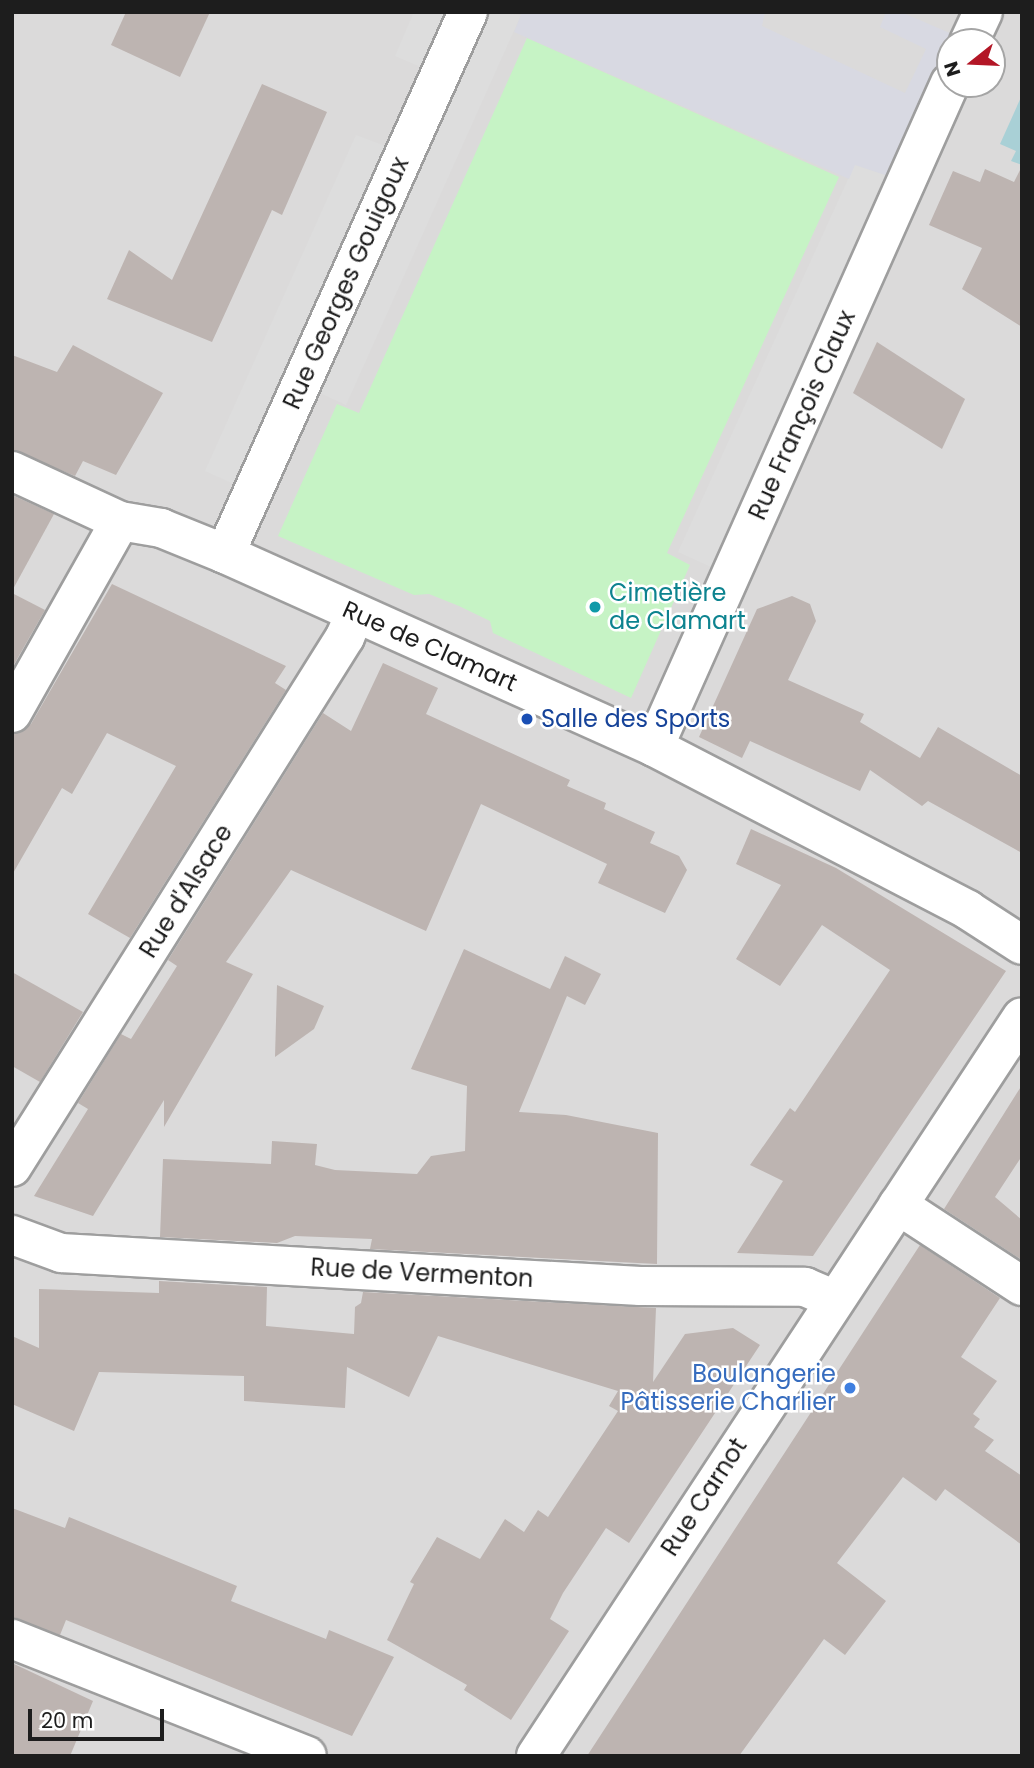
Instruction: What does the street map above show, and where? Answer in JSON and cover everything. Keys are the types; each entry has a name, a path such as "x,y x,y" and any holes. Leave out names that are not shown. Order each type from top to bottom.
{"street":[{"name":"Rue Georges Gouigoux","path":"225,554 468,12"},
{"path":"976,28 983,12"},
{"name":"Rue François Claux","path":"654,747 943,98"},
{"name":"Rue de Clamart","path":"12,471 120,521 161,528 225,554 654,747 968,910 1022,945"},
{"path":"12,713 120,521"},
{"name":"Rue d'Alsace","path":"12,1167 345,637 355,613"},
{"name":"Rue Carnot","path":"536,1756 833,1299 1022,1017"},
{"path":"898,1205 1022,1286"},
{"name":"Rue de Vermenton","path":"12,1235 61,1253 640,1286 805,1287 833,1299"},
{"path":"12,1639 307,1756"}],"shaded area":[{"path":"12,12 1022,12 1022,1756 12,1756"},
{"path":"414,12 448,12 423,68 395,56"},
{"path":"488,12 521,15 346,405 318,392"},
{"path":"515,12 765,12 762,26 905,93 926,49 880,27 886,12 901,12 938,28 936,70 888,176 855,165 849,179 514,32 521,15"},
{"path":"356,135 388,147 236,485 205,471"},
{"path":"855,164 888,176 711,567 678,552"}],"green space":[{"path":"527,38 839,177 667,553 690,565 631,698 493,633 490,621 459,606 429,594 414,595 278,536 337,404 359,413"}],"water":[{"path":"1022,95 1022,165 1011,161 1016,151 1000,144"}],"building":[{"path":"126,12 210,12 180,77 111,45"},
{"path":"262,84 327,112 282,215 272,210 212,342 107,299 129,250 172,280"},
{"path":"1022,166 1022,327 962,289 982,248 929,225 953,171 980,182 985,169 1014,182"},
{"path":"877,342 965,399 942,449 853,393"},
{"path":"73,345 163,393 116,475 83,461 75,476 12,450 12,355 57,372"},
{"path":"12,495 54,514 12,591"},
{"path":"112,584 286,666 275,683 286,690 130,938 88,914 176,766 107,733 72,794 62,788 12,875 12,735 31,724"},
{"path":"12,593 45,610 12,668"},
{"path":"792,596 810,604 816,621 788,680 864,714 860,722 920,758 938,727 1022,776 1022,853 928,801 922,806 870,770 860,791 750,741 742,758 699,737 757,609"},
{"path":"383,663 438,688 426,714 570,780 567,786 606,803 604,809 655,832 650,843 679,856 687,870 665,913 598,883 607,864 481,804 426,931 291,870 226,962 253,974 164,1127 164,1100 93,1216 34,1196 88,1109 78,1103 121,1034 131,1039 177,966 168,960 323,713 351,731"},
{"path":"751,829 836,868 1006,971 813,1256 737,1253 783,1181 750,1165 790,1108 795,1112 890,970 822,925 780,986 736,959 781,885 736,864"},
{"path":"464,949 550,989 565,956 601,974 585,1005 567,996 519,1112 566,1115 658,1133 657,1264 370,1249 372,1239 295,1236 277,1243 160,1237 163,1159 271,1164 272,1141 317,1144 315,1165 335,1170 417,1174 431,1156 465,1151 467,1086 411,1069"},
{"path":"12,972 83,1012 40,1082 12,1066"},
{"path":"277,985 324,1006 314,1029 275,1057"},
{"path":"1022,1085 1022,1156 995,1197 1022,1220 1022,1260 944,1209"},
{"path":"920,1245 1000,1298 961,1357 997,1381 973,1414 980,1419 974,1427 994,1440 985,1451 1022,1476 1022,1545 945,1489 936,1501 903,1477 837,1563 886,1601 845,1655 824,1639 739,1756 587,1756"},
{"path":"159,1281 267,1287 266,1326 354,1334 355,1307 361,1303 363,1292 656,1308 653,1382 685,1334 733,1328 760,1345 629,1543 606,1528 563,1593 550,1619 569,1631 511,1720 464,1690 467,1685 387,1640 414,1584 410,1582 437,1537 480,1559 505,1519 524,1532 538,1510 548,1517 618,1411 609,1406 618,1391 438,1336 409,1397 347,1367 345,1408 244,1401 244,1376 99,1372 74,1431 12,1404 12,1336 39,1348 39,1289 159,1293"},
{"path":"12,1508 65,1528 69,1517 237,1586 231,1601 326,1639 329,1630 394,1657 352,1736 66,1620 60,1635 12,1618"},
{"path":"12,1663 93,1701 70,1756 12,1756"}],"place":[{"name":"Cimetière de Clamart","path":"595,607"},
{"name":"Salle des Sports","path":"527,719"},
{"name":"Boulangerie Pâtisserie Charlier","path":"850,1388"}]}
